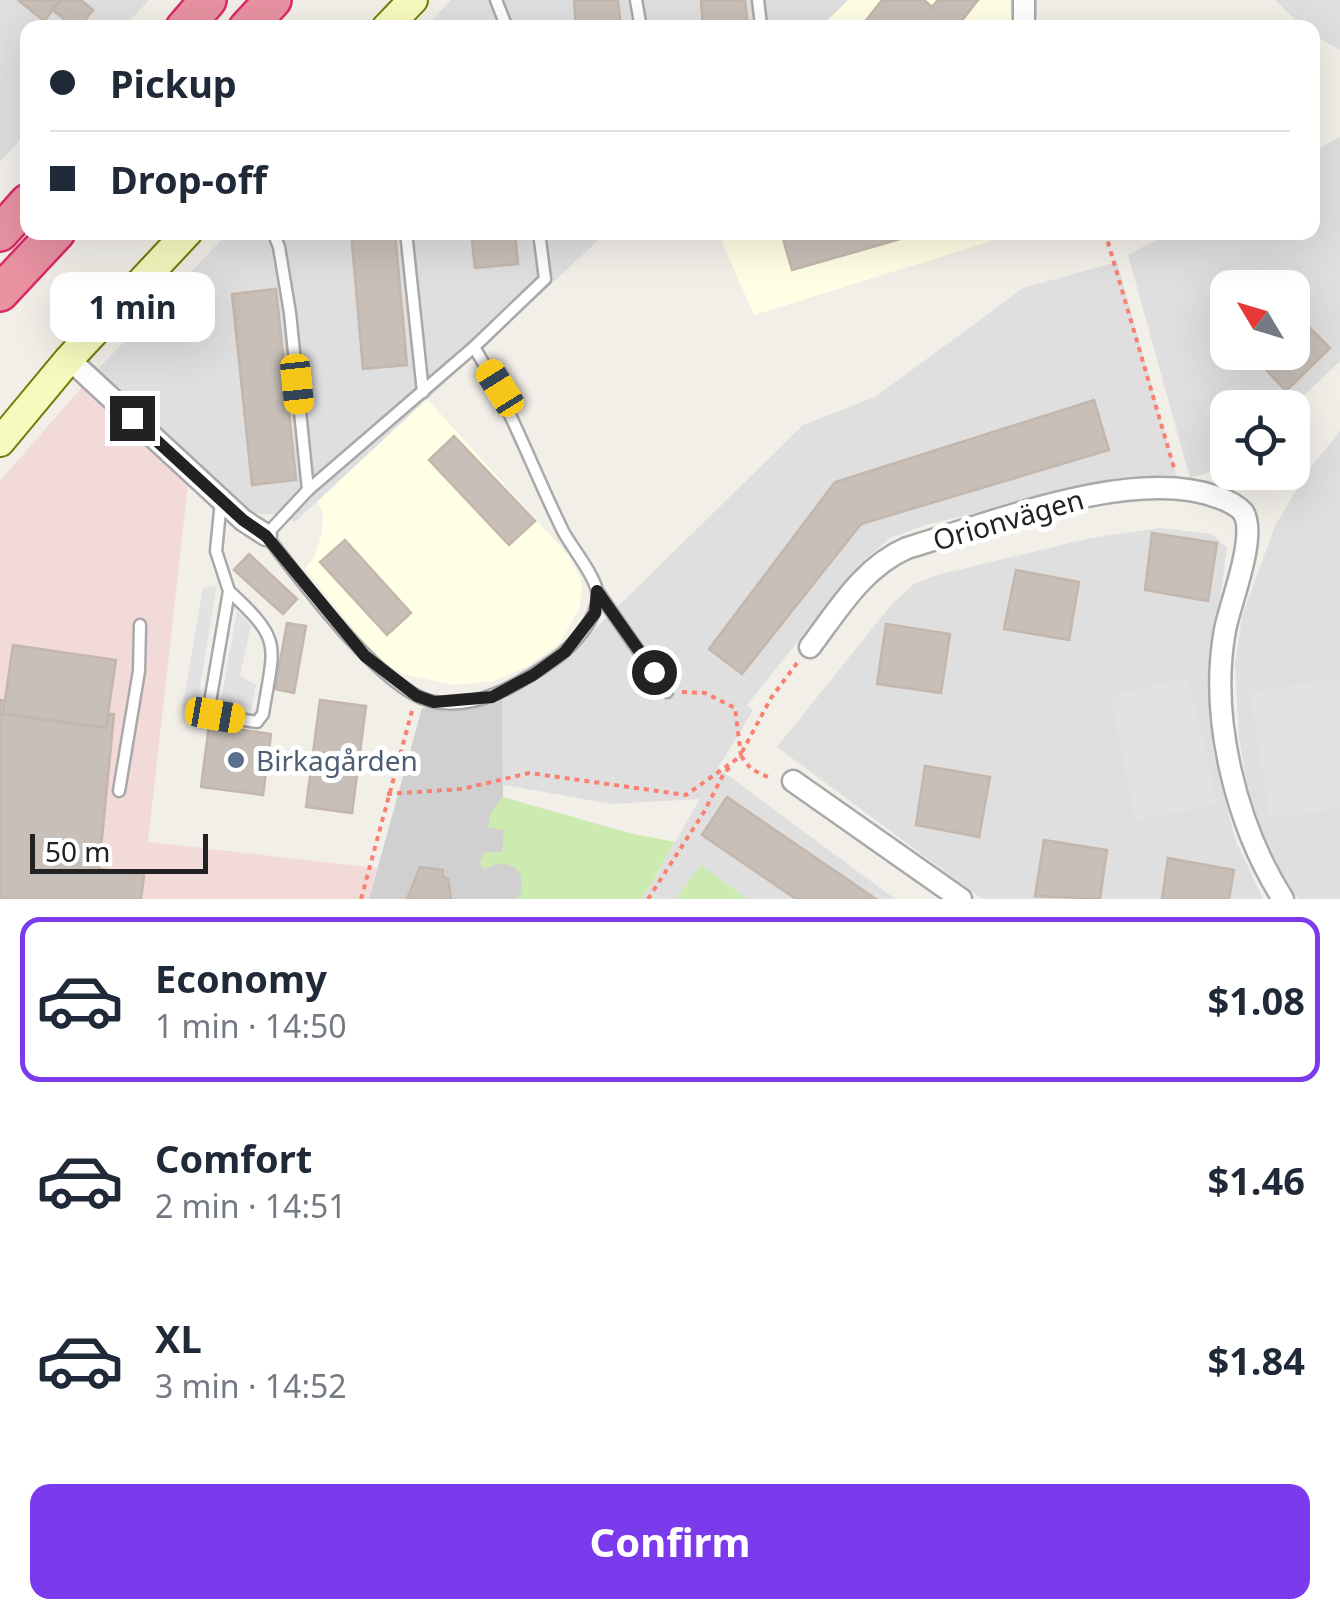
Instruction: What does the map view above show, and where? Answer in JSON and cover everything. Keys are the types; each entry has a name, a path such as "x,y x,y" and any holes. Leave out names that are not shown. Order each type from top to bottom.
{"highway":[{"path":"191,20 208,0"},
{"path":"254,20 272,0"},
{"path":"0,233 20,211"},
{"path":"0,294 49,240"}],"street":[{"path":"394,20 413,0"},
{"path":"0,442 70,359 181,240"},
{"path":"70,359 266,536"},
{"name":"Orionvägen","path":"810,647 864,576 890,555 1084,497 1136,488 1180,487 1231,502 1244,513 1249,531 1219,671 1227,746 1252,840 1284,899"},
{"path":"793,781 962,899"}],"lane":[{"path":"276,240 290,314 308,490"},
{"path":"407,240 422,392"},
{"path":"540,240 545,280 474,347 308,490 266,536 365,656 417,696 434,702 492,697 533,675 565,652 595,613 597,591"},
{"path":"474,347 500,388 564,534 597,591 667,692"},
{"path":"222,500 216,551 229,590 260,620 273,648 263,714 257,722 215,715 210,702 229,590"},
{"path":"119,791 139,671 140,625"}],"path":[{"path":"1107,240 1180,487"},
{"path":"648,899 704,812 724,773 741,756 771,698 810,647"},
{"path":"667,692 705,693 735,708 741,756 762,777 793,781"},
{"path":"361,899 417,696"},
{"path":"388,794 462,789 529,773 686,794 741,756"}],"shaded area":[{"path":"0,0 149,0 130,20 20,20 20,140 0,162"},
{"path":"451,0 849,0 828,20 432,20"},
{"path":"848,0 1010,0 1011,20 828,20"},
{"path":"1275,0 1340,0 1340,50 1320,39 1320,20 1296,20"},
{"path":"1340,137 1340,361 1310,390 1210,390 1210,472 1190,478 1128,255 1156,240 1320,240 1320,148"},
{"path":"221,240 598,240 295,522 278,514 247,509 98,369"},
{"path":"721,240 992,240 992,241 754,315"},
{"path":"1117,262 1178,480 1112,480 926,525 890,538 859,565 747,705 753,710 718,768 895,899 642,899 700,799 612,804 503,785 502,698 554,669 803,425 875,397 1023,288"},
{"path":"98,369 191,458 148,842 377,868 369,899 0,899 0,481"},
{"path":"427,399 568,555 582,582 580,607 560,643 528,666 494,681 454,685 403,674 377,658 305,569 315,556 322,533 323,513 318,501"},
{"path":"1340,431 1340,899 1298,899 1283,878 1263,837 1247,785 1239,739 1235,665 1242,616 1275,526 1296,490 1310,490 1310,468"},
{"path":"1160,528 1212,534 1227,548 1211,666 1212,746 1235,839 1263,899 982,899 777,747 892,604 914,584 1091,538"},
{"path":"217,585 197,705 182,709 203,588"},
{"path":"237,611 251,625 240,676 256,685 251,710 235,700 232,712 221,700"},
{"path":"1188,676 1218,805 1135,820 1111,696"},
{"path":"1340,678 1340,808 1270,819 1250,692"},
{"path":"502,698 503,797 623,879 625,899 369,899 422,708 451,709"}],"green space":[{"path":"503,797 675,842 642,899 516,899 522,893 521,876 515,867 501,863 483,869 480,864 484,852 502,852 504,830 488,828 491,812"},
{"path":"701,865 747,899 676,899"}],"building":[{"path":"18,0 61,0 43,20"},
{"path":"61,0 81,0 93,10 85,20 65,20 53,10"},
{"path":"574,0 618,0 620,20 575,20"},
{"path":"701,0 745,0 747,20 702,20"},
{"path":"882,0 924,0 932,7 938,0 978,0 962,20 866,20"},
{"path":"352,240 396,240 407,365 363,369"},
{"path":"472,240 516,240 518,264 475,268"},
{"path":"783,240 897,240 792,270"},
{"path":"276,289 296,480 252,485 232,294"},
{"path":"1310,328 1330,348 1310,368"},
{"path":"1266,370 1307,370 1287,390"},
{"path":"1094,400 1109,450 861,524 742,674 709,649 835,482"},
{"path":"454,436 535,521 509,545 429,460"},
{"path":"1152,533 1217,543 1208,601 1145,590"},
{"path":"345,540 411,613 387,635 320,562"},
{"path":"249,554 297,599 283,614 234,570"},
{"path":"1016,570 1079,582 1069,640 1004,629"},
{"path":"287,623 306,626 294,693 275,689"},
{"path":"886,624 950,634 941,693 877,684"},
{"path":"13,645 116,660 106,728 3,714"},
{"path":"0,700 5,701 3,714 106,728 109,714 114,714 99,869 144,875 141,899 0,899"},
{"path":"320,700 366,706 352,813 306,807"},
{"name":"Birkagården","path":"209,725 271,734 263,795 201,787"},
{"path":"925,766 990,777 979,837 916,825"},
{"path":"727,797 876,899 796,899 702,835"},
{"path":"1044,840 1107,850 1100,899 1035,896"},
{"path":"1168,858 1234,870 1229,899 1162,899"},
{"path":"420,867 443,870 451,899 407,899"}],"place":[{"name":"Birkagården","path":"236,760"}],"route":[{"path":"132,418 243,520 266,536 365,656 417,696 434,702 492,697 533,675 565,652 595,613 597,591 654,672"}]}
